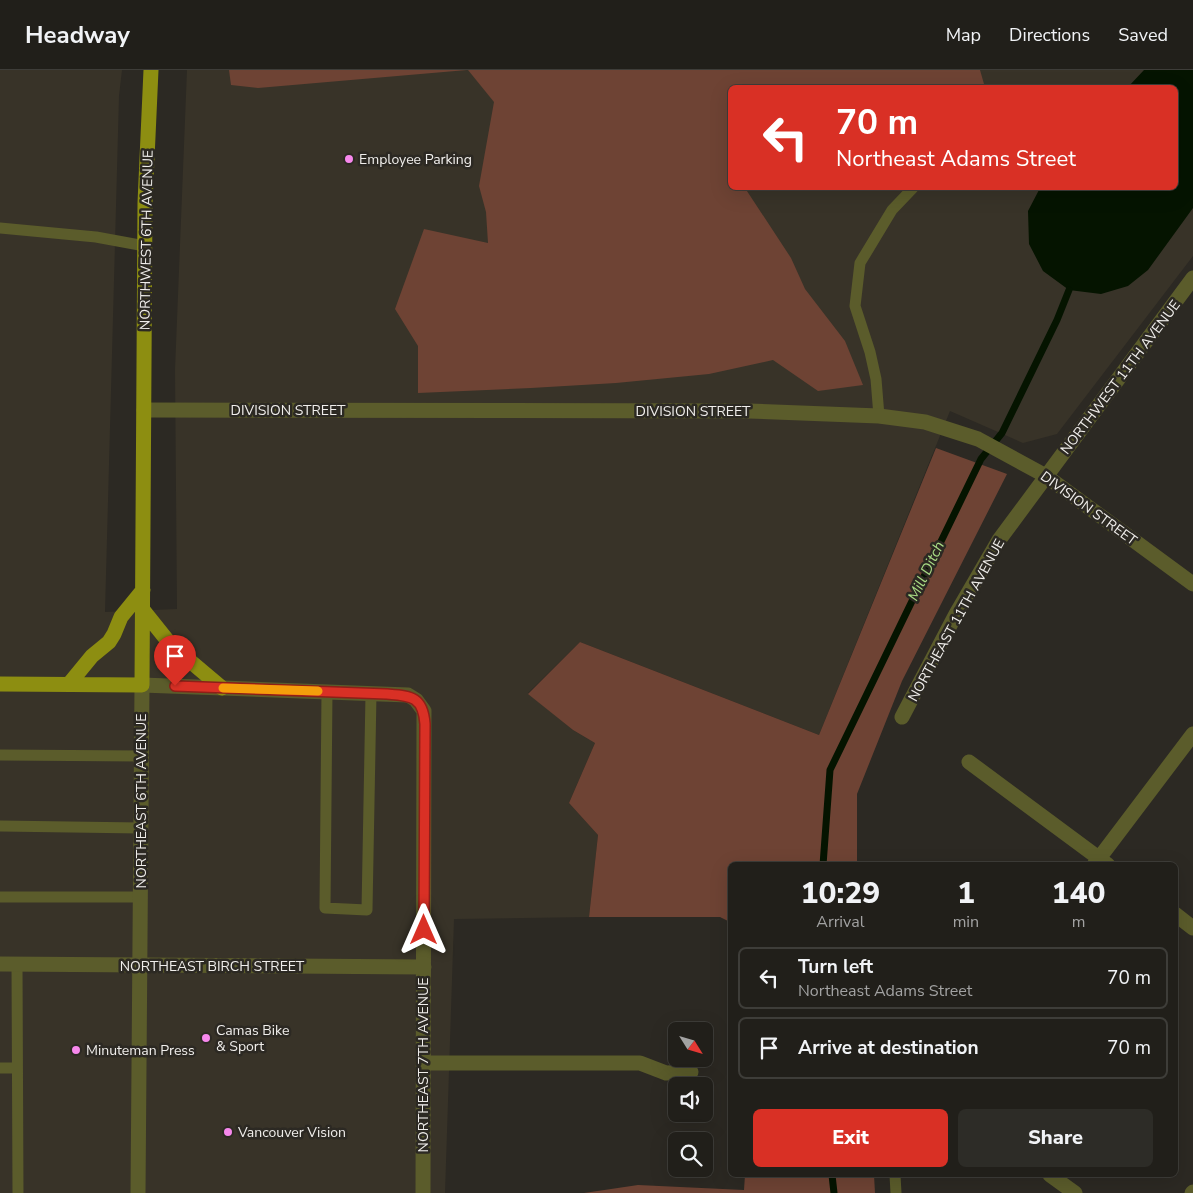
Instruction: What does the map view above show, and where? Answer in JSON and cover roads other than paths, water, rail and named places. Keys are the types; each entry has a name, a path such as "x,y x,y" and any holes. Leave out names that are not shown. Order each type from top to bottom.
{"main road":[{"name":"NORTHWEST 6TH AVENUE","path":"144,410 147,126 151,70"},
{"name":"NORTHEAST 6TH AVENUE","path":"142,685 144,410"},
{"path":"69,684 92,656 108,642 114,634 121,617 142,590"},
{"path":"143,610 171,645 222,688"},
{"path":"0,684 142,685"}],"street":[{"name":"NORTHWEST 11TH AVENUE","path":"1046,476 1193,278"},
{"name":"DIVISION STREET","path":"144,410 749,411 878,416 925,422 978,439 1046,476 1193,584"},
{"name":"NORTHEAST 11TH AVENUE","path":"902,717 956,614 999,540 1046,476"},
{"path":"142,685 371,694"},
{"name":"NORTHEAST 6TH AVENUE","path":"138,1193 142,685"},
{"name":"NORTHEAST 7TH AVENUE","path":"371,694 408,696 416,700 424,711 423,1193"},
{"path":"1101,862 1193,734"},
{"path":"969,762 1099,862"},
{"path":"1178,916 1193,928"},
{"name":"NORTHEAST BIRCH STREET","path":"0,964 424,967"},
{"path":"423,1063 640,1063 666,1073 691,1072"},
{"path":"1053,1177 1075,1193"}],"lane":[{"path":"878,416 876,379 870,352 855,306 860,263 892,210 912,190"},
{"path":"0,228 96,237 145,246"},
{"path":"327,692 325,908 367,910 371,694"},
{"path":"0,756 141,756"},
{"path":"0,826 141,828"},
{"path":"0,897 140,897"},
{"path":"17,964 18,1193"},
{"path":"0,1068 17,1068"},
{"path":"895,1177 896,1193"}],"waterway":[{"name":"Mill Ditch","path":"823,862 830,770 981,459 1002,433 1057,320 1069,290"},
{"name":"Mill Ditch","path":"832,1177 834,1193"}],"place":[{"name":"Employee Parking","path":"349,159"},
{"name":"Camas Bike & Sport","path":"206,1038"},
{"name":"Minuteman Press","path":"76,1050"},
{"name":"Vancouver Vision","path":"228,1132"}]}
